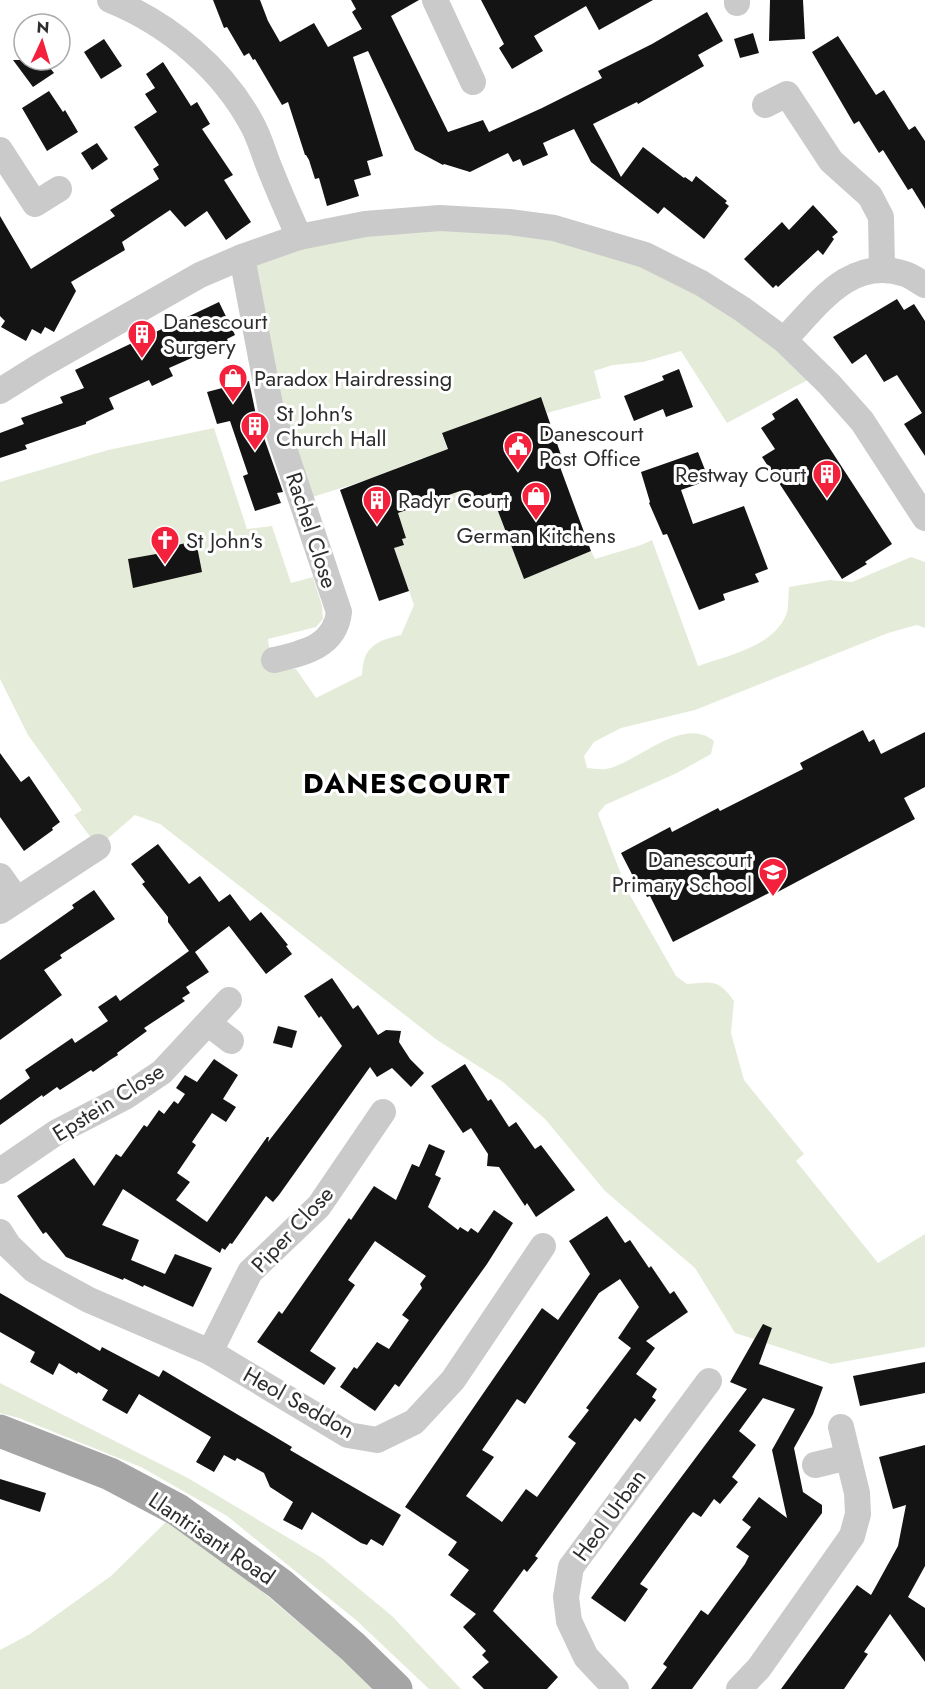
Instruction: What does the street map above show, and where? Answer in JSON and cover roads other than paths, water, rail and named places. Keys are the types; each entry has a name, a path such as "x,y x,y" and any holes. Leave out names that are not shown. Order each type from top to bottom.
{"main road":[{"name":"Llantrisant Road","path":"0,1431 110,1474 178,1510 280,1584 353,1647 396,1689"}],"street":[{"path":"435,0 473,82"},
{"path":"120,2 177,39 207,64 230,88 254,127 299,237"},
{"path":"765,105 787,94 831,160 870,196 881,217 882,269"},
{"path":"0,150 35,204 59,189"},
{"path":"0,391 200,275 299,237 365,224 440,218 509,222 554,228 645,255 701,283 784,340 829,384 862,421 925,518"},
{"name":"Rachel Close","path":"242,257 272,410 339,612 338,624 333,633 310,661 274,660"},
{"path":"784,340 839,283 858,273 882,269 906,274 925,285"},
{"path":"0,876 8,905 98,847"},
{"name":"Epstein Close","path":"0,1171 57,1132 125,1097 162,1072 230,1000"},
{"path":"209,1024 231,1041"},
{"name":"Piper Close","path":"210,1352 250,1272 319,1206 383,1112"},
{"name":"Heol Seddon","path":"0,1232 9,1246 34,1270 89,1300 210,1352 348,1434 377,1440 414,1422 453,1380 543,1246"},
{"name":"Heol Urban","path":"616,1689 586,1657 569,1621 566,1597 570,1567 709,1380"},
{"path":"740,1689 759,1668 852,1536 858,1514 857,1493 841,1427"},
{"path":"815,1465 848,1457"}],"place":[{"name":"Danescourt Surgery","path":"142,360"},
{"name":"Paradox Hairdressing","path":"233,404"},
{"name":"St John's Church Hall","path":"255,452"},
{"name":"Danescourt Post Office","path":"518,472"},
{"name":"Restway Court","path":"827,500"},
{"name":"German Kitchens","path":"536,522"},
{"name":"Radyr Court","path":"377,526"},
{"name":"St John's","path":"165,566"},
{"name":"Danescourt Primary School","path":"773,898"}],"district":[{"name":"DANESCOURT","path":"407,783"}]}
